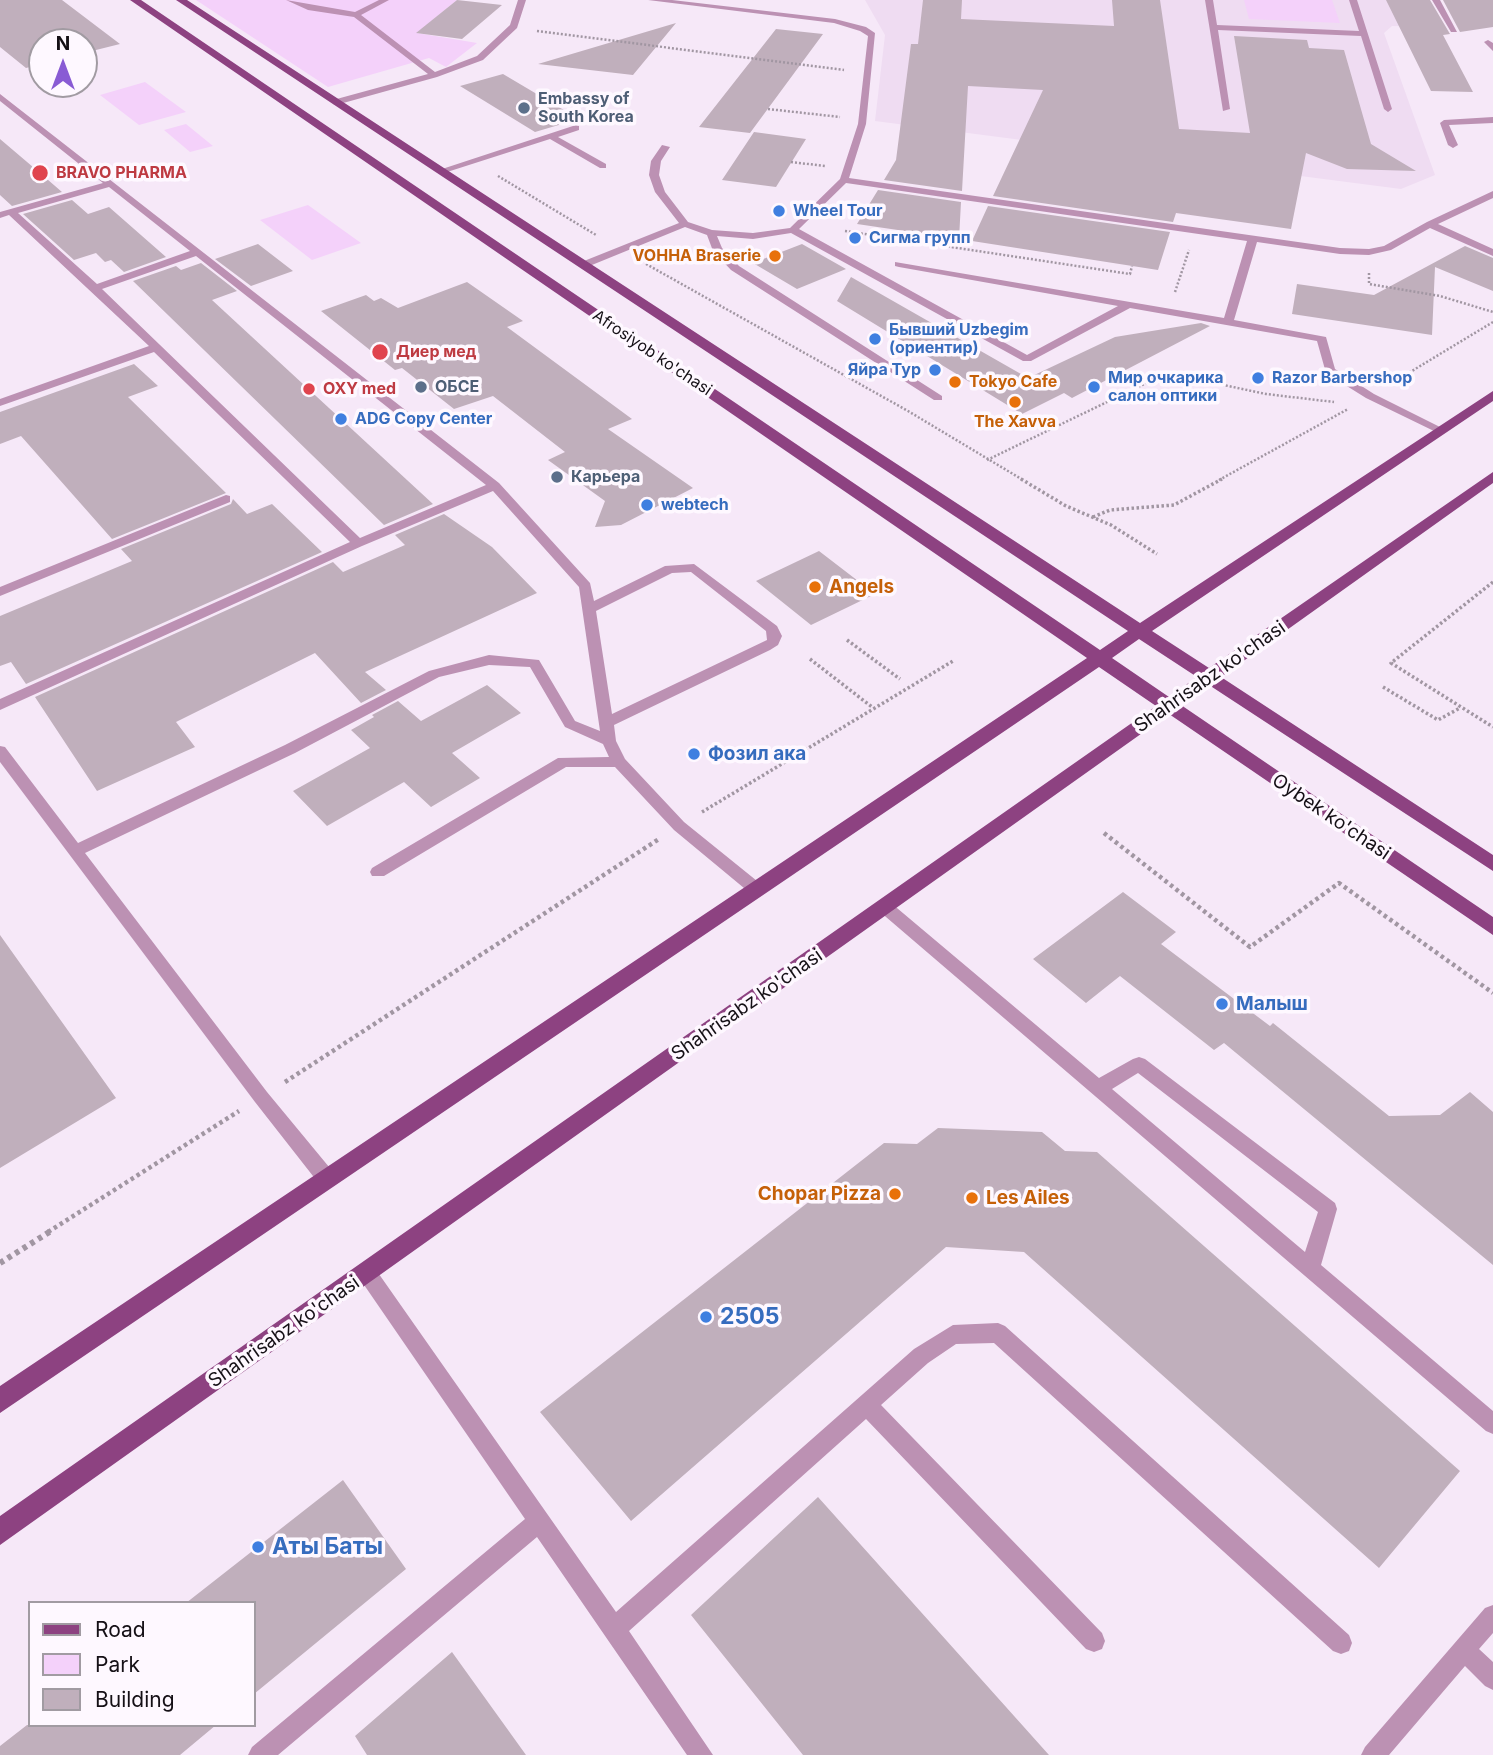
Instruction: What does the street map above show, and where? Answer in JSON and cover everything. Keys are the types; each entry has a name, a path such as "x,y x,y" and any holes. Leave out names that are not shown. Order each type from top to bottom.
{"main road":[{"name":"Afrosiyob ko'chasi","path":"135,0 1169,706"},
{"name":"Afrosiyob ko'chasi","path":"181,0 1210,677"},
{"path":"0,1401 755,888 1493,395"},
{"name":"Shahrisabz ko'chasi","path":"0,1532 1493,476"},
{"path":"1210,677 1493,864"},
{"name":"Oybek ko'chasi","path":"1169,706 1493,927"}],"lane":[{"path":"290,0 311,8 356,15 434,75"},
{"path":"356,15 385,0"},
{"path":"336,102 434,75 481,58 512,28 522,0"},
{"path":"652,0 852,25 872,35 865,72 862,119 844,180 793,230 753,236 711,233 685,224 660,192 654,176 656,161 665,147"},
{"path":"1209,0 1226,110"},
{"path":"1353,0 1388,109"},
{"path":"1436,0 1454,30"},
{"path":"1213,27 1364,34"},
{"path":"0,97 495,486 585,586 610,741 619,762 679,826 755,888"},
{"path":"1453,145 1444,123 1493,120"},
{"path":"441,171 576,128"},
{"path":"551,136 603,166"},
{"path":"844,180 1340,251 1369,252 1387,248 1493,194"},
{"path":"5,213 110,184"},
{"path":"5,213 95,288 154,348 358,542"},
{"path":"583,265 685,224"},
{"path":"1430,224 1493,253"},
{"path":"793,230 1027,359 1128,304"},
{"path":"711,233 717,248 734,268 938,398"},
{"path":"1228,323 1253,237"},
{"path":"95,288 197,252"},
{"path":"899,264 1322,339 1331,371 1370,396 1440,430"},
{"path":"0,403 154,348"},
{"path":"0,705 358,542 495,486"},
{"path":"0,592 226,499"},
{"path":"589,609 670,569 694,568 772,629 775,636 773,642 765,648 607,722"},
{"path":"75,851 290,749 434,674 489,660 534,663 570,724 610,741"},
{"path":"0,751 261,1097 327,1179"},
{"path":"378,872 564,762 619,762"},
{"path":"885,906 1493,1424"},
{"path":"1098,1088 1139,1064 1328,1209 1310,1268"},
{"path":"367,1273 701,1755"},
{"path":"614,1629 921,1356 953,1335 998,1334 1340,1643"},
{"path":"866,1404 1094,1641"},
{"path":"260,1755 540,1520"},
{"path":"1373,1755 1493,1616"},
{"path":"1464,1650 1493,1678"}],"path":[{"path":"512,28 865,72"},
{"path":"768,109 862,119"},
{"path":"791,162 846,168"},
{"path":"1168,312 1196,229"},
{"path":"875,235 1130,274 1132,266"},
{"path":"621,250 908,411 1066,506 1093,517 1157,554"},
{"path":"1369,252 1369,284 1440,296 1493,312"},
{"path":"1370,396 1493,322"},
{"path":"986,460 1167,373 1266,394 1357,404 1174,505 1110,510 1093,517"},
{"path":"1493,582 1391,663 1493,727"},
{"path":"847,640 900,679"},
{"path":"810,659 872,707"},
{"path":"0,1263 679,826 872,707 953,661"},
{"path":"1383,687 1438,719 1461,708"},
{"path":"1104,833 1250,947 1339,883 1493,993"}],"shaded area":[{"path":"865,0 1421,0 1437,27 1392,26 1384,33 1435,175 1401,189 875,121 885,35"}],"green space":[{"path":"196,0 457,0 417,33 477,43 446,67 429,58 328,87"},
{"path":"1244,0 1332,0 1340,23 1249,19"},
{"path":"145,82 186,112 139,125 100,95"},
{"path":"186,124 213,146 190,152 164,130"},
{"path":"308,205 361,243 312,260 260,220"}],"building":[{"path":"0,0 62,0 120,44 98,50 98,28 28,28 26,68 0,47"},
{"path":"457,0 502,5 462,39 416,33"},
{"path":"923,0 962,0 961,19 1114,26 1112,0 1160,0 1179,129 1250,133 1234,36 1307,40 1309,48 1344,50 1371,144 1416,171 1347,169 1306,153 1291,229 1176,213 1173,222 993,196 1043,90 968,86 962,191 884,180 896,160 911,44 918,44"},
{"path":"1386,0 1430,0 1450,34 1443,35 1473,92 1431,91"},
{"path":"1443,0 1493,0 1493,27 1460,32"},
{"path":"676,23 633,75 538,64"},
{"path":"776,29 823,34 750,133 699,127"},
{"path":"503,74 579,119 535,132 460,86"},
{"path":"754,132 806,139 776,187 722,180"},
{"path":"0,139 62,192 12,206 0,195"},
{"path":"878,190 961,202 959,239 857,224"},
{"path":"72,200 88,214 109,207 166,257 124,272 111,260 105,262 96,253 74,260 23,214"},
{"path":"988,206 1170,232 1158,270 972,241"},
{"path":"258,244 293,271 251,286 215,259"},
{"path":"802,244 846,269 797,289 753,263"},
{"path":"1465,246 1493,258 1493,291 1435,267 1432,335 1292,314 1297,284 1374,295"},
{"path":"201,263 237,291 212,300 433,504 384,525 133,281 176,266 181,270"},
{"path":"851,277 1028,378 1115,337 1201,323 1210,326 1072,398 1064,393 1022,414 837,301"},
{"path":"467,282 523,321 507,327 632,419 608,429 693,488 621,525 595,527 605,501 548,460 565,452 493,396 454,409 402,368 395,370 321,311 366,295 374,301 381,298 398,308"},
{"path":"134,364 158,386 128,397 226,493 112,539 21,436 0,444 0,412"},
{"path":"233,499 247,514 272,504 322,552 26,684 11,662 0,666 0,616 132,561 121,549 231,504"},
{"path":"444,514 492,547 537,593 365,672 386,690 361,703 315,653 176,722 195,747 97,791 35,697 333,562 343,572 405,545 395,535"},
{"name":"Angels","path":"819,551 875,594 811,625 756,581"},
{"path":"487,685 521,713 452,753 480,778 431,807 404,782 327,826 293,791 370,748 351,730 374,717 372,715 398,701 421,721"},
{"path":"1123,892 1176,932 1161,944 1270,1026 1273,1023 1389,1116 1440,1115 1470,1092 1493,1112 1493,1265 1224,1043 1214,1050 1120,976 1086,1003 1033,959"},
{"path":"0,935 116,1098 0,1168"},
{"path":"938,1128 1042,1132 1065,1151 1097,1152 1460,1471 1379,1568 1024,1252 946,1247 631,1521 540,1412 884,1143 917,1144"},
{"path":"343,1480 406,1569 256,1692 256,1601 189,1601"},
{"path":"818,1497 1049,1755 803,1755 691,1615"},
{"path":"452,1652 526,1755 367,1755 355,1736"},
{"path":"27,1725 214,1727 180,1755 0,1755 0,1746"}],"place":[{"name":"Embassy of South Korea","path":"524,108"},
{"name":"BRAVO PHARMA","path":"40,173"},
{"name":"Wheel Tour","path":"779,211"},
{"name":"Сигма групп","path":"855,238"},
{"name":"VOHHA Braserie","path":"775,256"},
{"name":"Бывший Uzbegim (ориентир)","path":"875,339"},
{"name":"Диер мед","path":"380,352"},
{"name":"Яйра Тур","path":"935,370"},
{"name":"Razor Barbershop","path":"1258,378"},
{"name":"Tokyo Cafe","path":"955,382"},
{"name":"ОБСЕ","path":"421,387"},
{"name":"Мир очкарика салон оптики","path":"1094,387"},
{"name":"OXY med","path":"309,389"},
{"name":"The Xavva","path":"1015,402"},
{"name":"ADG Copy Center","path":"341,419"},
{"name":"Карьера","path":"557,477"},
{"name":"webtech","path":"647,505"},
{"name":"Angels","path":"815,587"},
{"name":"Фозил ака","path":"694,754"},
{"name":"Малыш","path":"1222,1004"},
{"name":"Chopar Pizza","path":"895,1194"},
{"name":"Les Ailes","path":"972,1198"},
{"name":"2505","path":"706,1317"},
{"name":"Аты Баты","path":"258,1547"}]}
